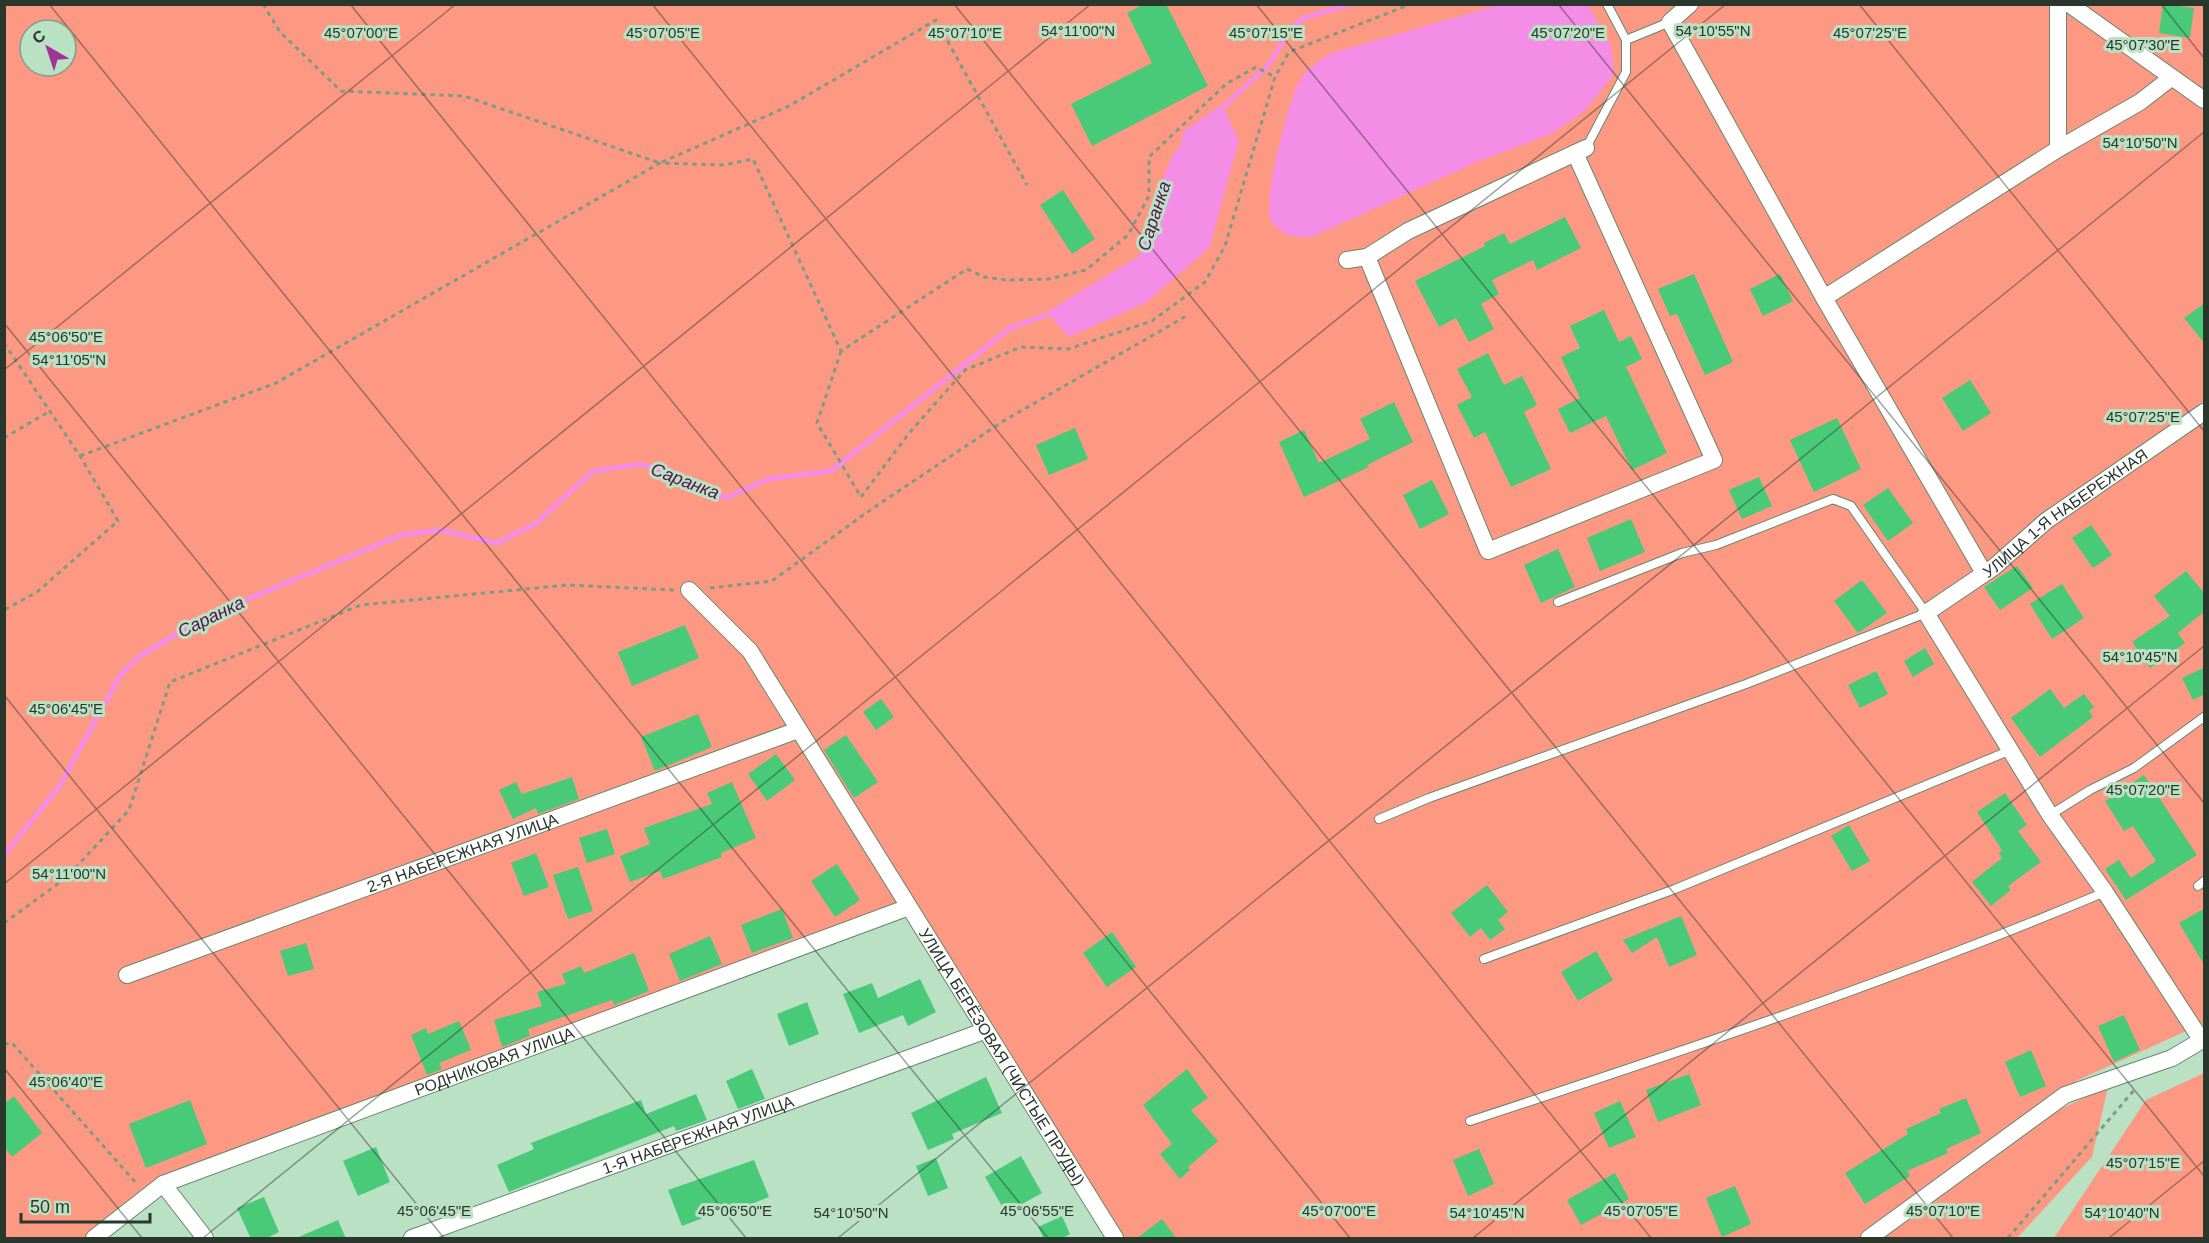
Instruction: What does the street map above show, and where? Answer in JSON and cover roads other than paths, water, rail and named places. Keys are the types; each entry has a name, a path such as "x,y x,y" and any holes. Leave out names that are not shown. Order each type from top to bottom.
{"street":[{"path":"1690,4 1670,22 1824,298 1984,573"},
{"path":"2058,4 2058,149"},
{"path":"2069,4 2205,100"},
{"path":"1824,298 2058,149 2140,102 2171,78"},
{"path":"1347,260 1367,257 1408,231 1580,150 1714,460 1488,551 1367,257"},
{"name":"УЛИЦА 1-Я НАБЕРЕЖНАЯ","path":"1926,613 1994,567 2046,521 2205,412"},
{"name":"УЛИЦА БЕРЁЗОВАЯ (ЧИСТЫЕ ПРУДЫ)","path":"689,590 750,651 1115,1239"},
{"path":"1869,1239 2065,1095 2172,1058 2203,1040 2105,892 2050,815 1926,613"},
{"name":"2-Я НАБЕРЕЖНАЯ УЛИЦА","path":"127,975 798,730"},
{"name":"РОДНИКОВАЯ УЛИЦА","path":"94,1239 163,1184 909,907"},
{"name":"1-Я НАБЕРЕЖНАЯ УЛИЦА","path":"412,1239 984,1031"},
{"path":"163,1184 205,1239"}],"lane":[{"path":"1580,150 1626,72 1626,40 1607,4"},
{"path":"1626,40 1670,22"},
{"path":"1379,819 1429,798 1746,684 1926,613 1851,506 1833,499 1716,544 1682,553 1558,602"},
{"path":"2050,815 2090,790 2134,768 2205,717"},
{"path":"1484,959 1675,889 2011,750"},
{"path":"1470,1121 1703,1044 2019,928 2105,892"}],"water":[{"path":"1498,5 1588,5 1611,46 1614,74 1585,111 1551,134 1479,161 1312,237 1293,236 1276,228 1270,217 1270,190 1283,128 1294,93 1308,70 1329,54"},
{"path":"1223,107 1239,141 1209,248 1147,302 1069,337 1049,314 1142,257 1156,199 1186,132"}],"waterway":[{"name":"Саранка","path":"1184,138 1186,132 1223,107 1268,66 1290,29 1304,18 1351,4"},
{"name":"Саранка","path":"4,855 59,787 121,674 140,656 205,617 401,535 439,530 497,543 535,524 593,471 642,464 726,498 768,479 831,471 1010,328 1049,314 1142,257 1156,199 1177,152"}]}
